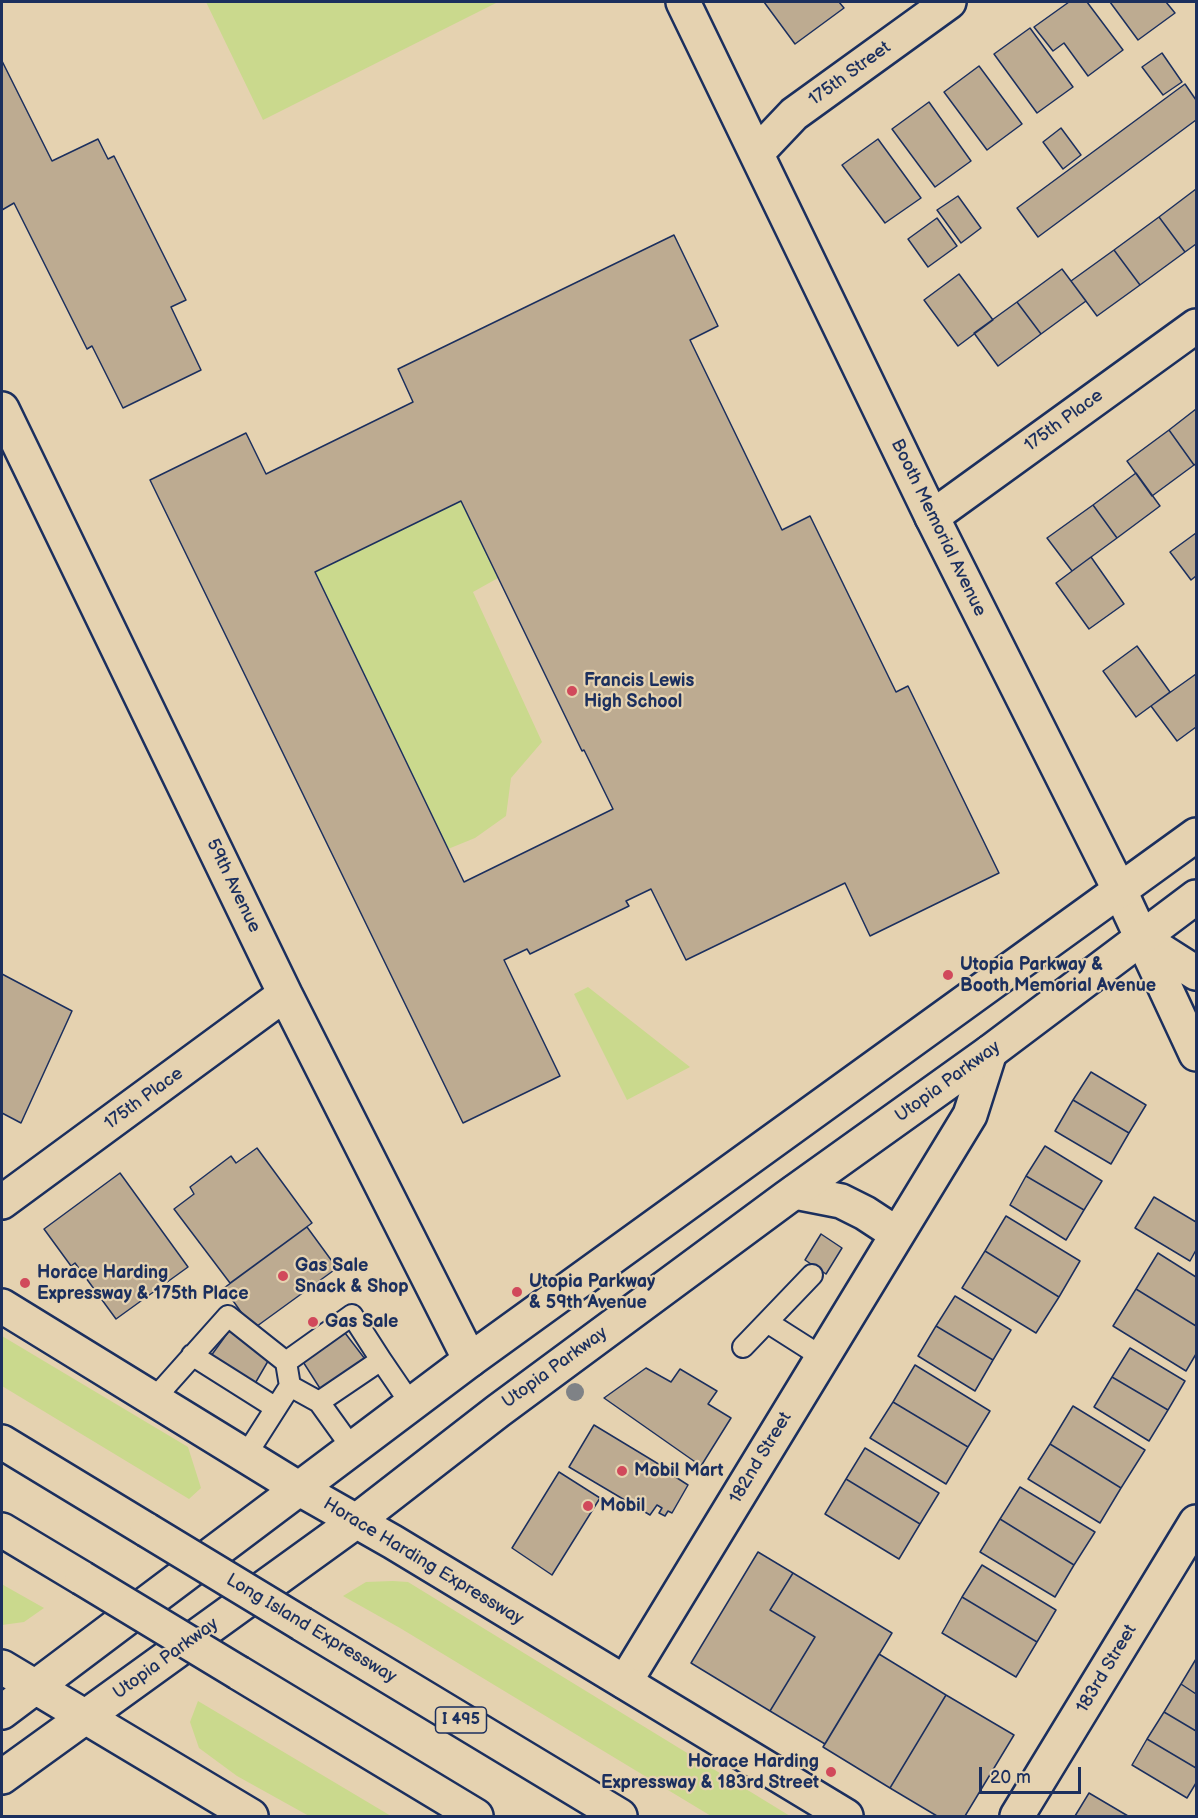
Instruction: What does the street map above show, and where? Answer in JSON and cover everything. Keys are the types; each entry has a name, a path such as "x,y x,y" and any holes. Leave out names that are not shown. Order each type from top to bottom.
{"main road":[{"name":"Booth Memorial Avenue","path":"682,2 932,517 1120,891 1197,1054"},
{"name":"175th Street","path":"757,153 794,114 949,2"},
{"name":"175th Place","path":"932,517 1197,326"},
{"name":"59th Avenue","path":"2,414 285,994 470,1360"},
{"path":"2,1712 470,1360 1197,836"},
{"name":"Utopia Parkway","path":"2,1777 355,1522 498,1411 795,1192 990,1052 1197,897"},
{"path":"1141,938 1197,972"},
{"name":"175th Place","path":"2,1202 285,994"},
{"name":"182nd Street","path":"625,1682 970,1116 990,1052"},
{"path":"795,1192 841,1201 865,1213 897,1234"},
{"name":"Horace Harding Expressway","path":"2,1306 298,1488 393,1542 846,1816"},
{"name":"Long Island Expressway","path":"2,1443 620,1816"},
{"name":"183rd Street","path":"1017,1816 1197,1522"},
{"path":"2,1530 476,1816"},
{"path":"2,1667 251,1816"}],"lane":[{"path":"743,1347 812,1275"},
{"path":"286,1362 352,1315 411,1404"},
{"path":"154,1399 228,1316 286,1362 290,1386 246,1455"},
{"path":"767,1322 822,1357"},
{"path":"192,1355 276,1408"},
{"path":"319,1402 381,1360"},
{"path":"290,1386 319,1402 352,1448"}],"green space":[{"path":"206,2 498,2 263,120"},
{"path":"461,501 498,578 473,592 542,742 511,778 506,816 475,838 448,849 315,572"},
{"path":"588,987 690,1067 627,1100 574,994"},
{"path":"2,1336 188,1447 201,1488 189,1499 2,1386"},
{"path":"366,1582 408,1582 790,1816 711,1816 343,1596"},
{"path":"2,1584 44,1608 24,1622 2,1625"},
{"path":"198,1701 391,1816 309,1816 237,1776 199,1748 190,1722"}],"building":[{"path":"764,2 839,2 844,8 795,44"},
{"path":"1069,2 1087,2 1123,50 1088,76 1064,43 1053,51 1034,27"},
{"path":"1110,2 1166,2 1175,13 1138,40"},
{"path":"1030,28 1073,87 1037,113 994,54"},
{"path":"1162,53 1182,82 1163,95 1142,67"},
{"path":"2,61 52,161 98,139 108,159 114,156 186,300 171,307 201,370 123,408 92,346 87,349 14,203 2,210"},
{"path":"979,66 1022,124 987,150 944,92"},
{"path":"1185,84 1196,100 1196,120 1038,237 1017,208"},
{"path":"929,102 971,161 935,187 892,129"},
{"path":"1061,128 1081,155 1063,169 1043,142"},
{"path":"878,139 921,198 885,223 842,165"},
{"path":"1196,189 1196,244 1185,252 1159,217"},
{"path":"958,196 981,228 961,243 937,210"},
{"path":"1159,217 1185,252 1140,285 1114,250"},
{"path":"937,218 957,246 928,267 908,239"},
{"path":"674,235 718,326 690,340 782,530 810,516 896,692 908,686 999,873 870,936 845,883 686,960 651,889 626,901 629,906 530,954 527,949 504,960 560,1076 463,1123 150,480 246,433 266,474 413,402 398,369","holes":["461,501 582,751 584,750 613,809 464,882 315,572"]},
{"path":"1114,250 1140,285 1097,316 1071,281"},
{"path":"1062,269 1086,301 1041,334 1017,302"},
{"path":"959,274 993,320 958,346 924,300"},
{"path":"1017,302 1041,334 998,366 974,333"},
{"path":"1196,409 1196,464 1194,465 1169,430"},
{"path":"1169,430 1194,465 1152,496 1127,461"},
{"path":"1136,473 1160,506 1117,538 1093,505"},
{"path":"1093,505 1117,538 1072,571 1047,538"},
{"path":"1196,533 1196,576 1191,580 1170,552"},
{"path":"1091,557 1124,604 1089,629 1056,583"},
{"path":"1137,646 1170,692 1136,717 1103,671"},
{"path":"1196,674 1196,727 1177,741 1151,706"},
{"path":"2,974 72,1011 21,1123 2,1113"},
{"path":"1091,1072 1146,1105 1129,1133 1073,1100"},
{"path":"1073,1100 1129,1133 1111,1164 1055,1131"},
{"path":"1045,1146 1102,1181 1084,1210 1026,1176"},
{"path":"257,1148 312,1223 230,1283 174,1209 194,1194 190,1187 231,1156 236,1163"},
{"path":"120,1173 188,1267 116,1319 75,1263 71,1266 44,1229"},
{"path":"1026,1176 1084,1210 1066,1240 1010,1205"},
{"path":"1154,1197 1196,1222 1196,1250 1190,1261 1135,1228"},
{"path":"1006,1216 1080,1261 1059,1297 985,1251"},
{"name":"Gas Sale Snack & Shop","path":"307,1227 337,1268 253,1329 224,1288"},
{"path":"821,1234 842,1248 826,1274 805,1260"},
{"path":"985,1251 1059,1297 1036,1333 962,1288"},
{"path":"1158,1253 1196,1277 1196,1326 1136,1289"},
{"path":"1136,1289 1196,1326 1196,1354 1186,1371 1113,1326"},
{"path":"955,1296 1011,1330 993,1360 936,1326"},
{"path":"936,1326 993,1360 975,1391 918,1356"},
{"path":"342,1329 365,1359 321,1390 300,1357"},
{"path":"229,1331 271,1356 253,1387 208,1360"},
{"path":"1130,1348 1185,1381 1168,1410 1112,1377"},
{"path":"915,1365 990,1411 968,1447 893,1402"},
{"path":"646,1368 671,1382 680,1369 717,1391 708,1404 731,1418 701,1466 604,1398"},
{"path":"1112,1377 1168,1410 1149,1441 1094,1407"},
{"path":"893,1402 968,1447 946,1484 870,1438"},
{"path":"1073,1406 1145,1450 1121,1488 1050,1444"},
{"name":"Mobil Mart","path":"594,1425 675,1474 674,1476 688,1485 672,1513 668,1511 665,1516 659,1513 662,1508 657,1505 650,1515 569,1467"},
{"path":"1050,1444 1121,1488 1100,1523 1028,1479"},
{"path":"865,1448 939,1493 920,1524 846,1479"},
{"path":"559,1472 600,1498 552,1575 512,1548"},
{"path":"846,1479 920,1524 899,1559 825,1514"},
{"path":"1020,1487 1095,1532 1074,1565 1000,1519"},
{"path":"1000,1519 1074,1565 1055,1597 980,1552"},
{"path":"758,1552 793,1573 770,1610 815,1637 770,1711 691,1663"},
{"path":"982,1565 1056,1610 1037,1642 962,1597"},
{"path":"793,1573 892,1633 825,1744 770,1711 815,1637 770,1610"},
{"path":"962,1597 1037,1642 1016,1677 942,1633"},
{"path":"879,1654 946,1695 890,1788 823,1747"},
{"path":"1196,1659 1196,1694 1181,1684"},
{"path":"1181,1684 1196,1694 1196,1731 1164,1712"},
{"path":"946,1695 1014,1735 965,1816 937,1816 890,1788"},
{"path":"1164,1712 1196,1731 1196,1768 1147,1739"},
{"path":"1147,1739 1196,1768 1196,1783 1187,1798 1132,1765"},
{"path":"1089,1793 1128,1816 1075,1816"}],"place":[{"name":"Francis Lewis High School","path":"572,691"},
{"name":"Utopia Parkway & Booth Memorial Avenue","path":"948,975"},
{"name":"Gas Sale Snack & Shop","path":"283,1276"},
{"name":"Horace Harding Expressway & 175th Place","path":"25,1283"},
{"name":"Utopia Parkway & 59th Avenue","path":"517,1292"},
{"name":"Gas Sale","path":"313,1322"},
{"name":"Mobil Mart","path":"622,1471"},
{"name":"Mobil","path":"588,1506"},
{"name":"Horace Harding Expressway & 183rd Street","path":"831,1772"}]}
